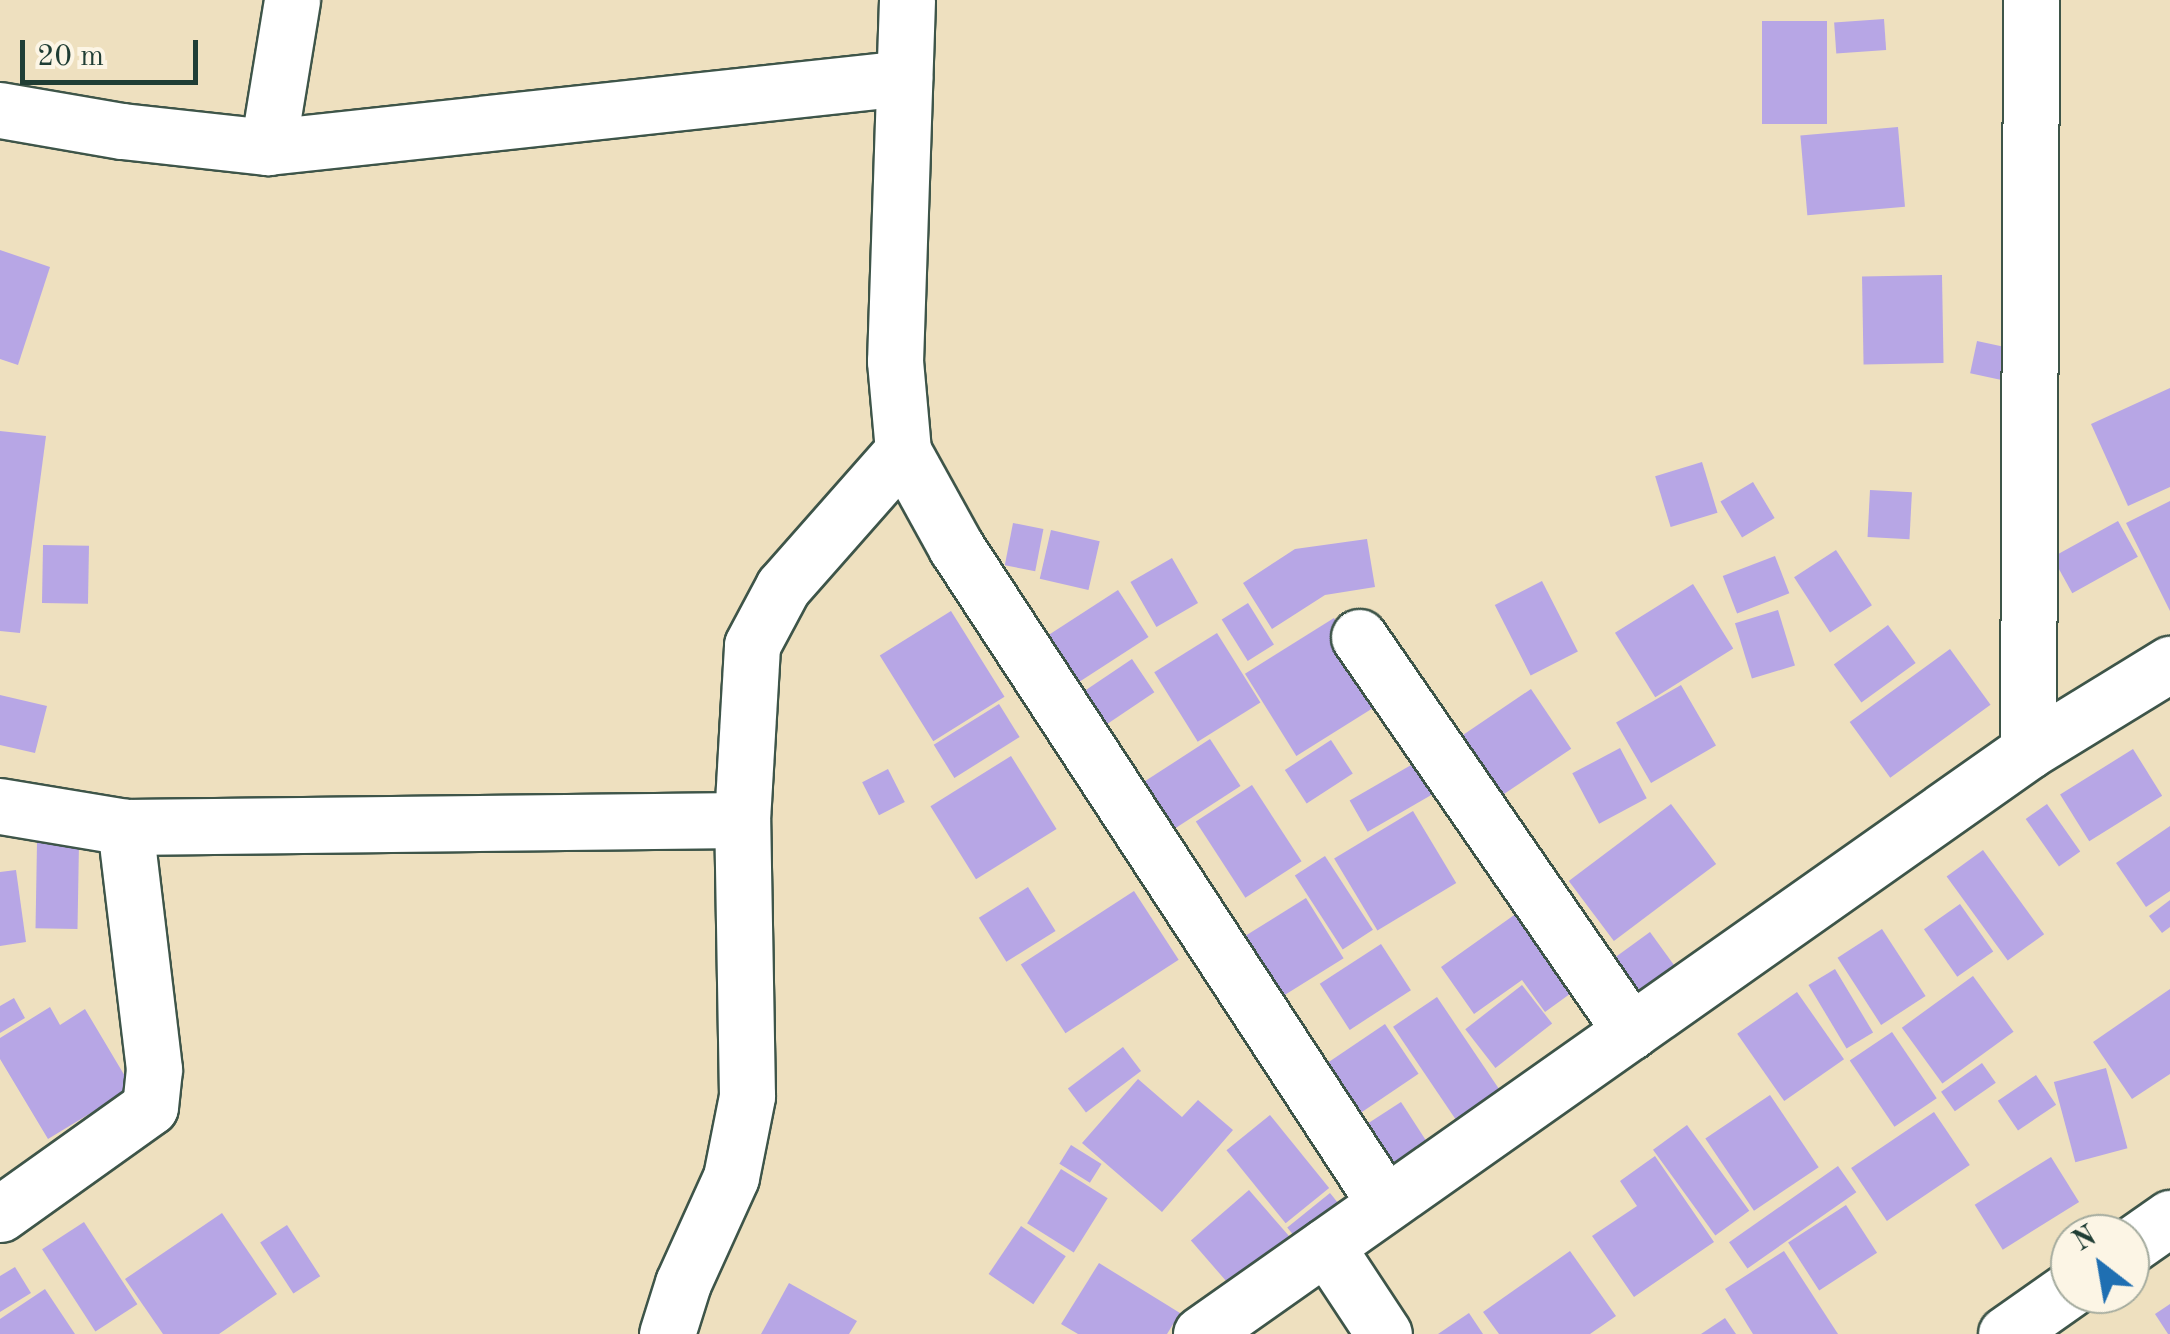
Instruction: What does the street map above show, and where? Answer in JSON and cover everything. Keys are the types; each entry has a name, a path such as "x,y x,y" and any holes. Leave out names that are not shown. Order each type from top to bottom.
{"street":[{"path":"268,147 292,0"},
{"path":"907,0 895,361 904,451 956,547 1385,1203"},
{"path":"2028,751 2031,0"},
{"path":"0,110 122,131 268,147 904,78"},
{"path":"666,1334 683,1283 730,1177 748,1096 742,820 752,644 783,587 904,451"},
{"path":"1360,637 1631,1031"},
{"path":"1201,1334 2028,751 2170,664"},
{"path":"0,806 125,827 742,820"},
{"path":"0,1214 150,1107 154,1070 125,827"},
{"path":"1326,1246 1384,1334"},
{"path":"2006,1334 2050,1303"}],"building":[{"path":"1884,19 1886,50 1836,53 1834,22"},
{"path":"1762,21 1827,21 1827,124 1762,124"},
{"path":"1898,127 1905,207 1807,215 1800,136"},
{"path":"0,250 50,267 18,365 0,359"},
{"path":"1942,275 1944,363 1864,364 1862,276"},
{"path":"1977,341 2014,349 2007,381 1970,373"},
{"path":"2170,388 2170,487 2128,506 2091,424"},
{"path":"0,431 46,436 20,633 0,631"},
{"path":"1702,462 1717,513 1671,527 1655,476"},
{"path":"1753,482 1775,518 1742,538 1720,502"},
{"path":"1870,490 1912,492 1909,539 1868,537"},
{"path":"2170,501 2170,611 2126,523"},
{"path":"2118,521 2138,557 2072,593 2052,557"},
{"path":"1013,523 1043,529 1035,571 1005,565"},
{"path":"1051,530 1100,541 1088,590 1040,579"},
{"path":"1367,539 1375,587 1325,595 1272,629 1243,583 1295,549"},
{"path":"43,545 89,546 88,604 42,603"},
{"path":"1836,550 1872,605 1830,633 1794,577"},
{"path":"1775,556 1789,593 1737,613 1723,576"},
{"path":"1172,558 1198,603 1156,627 1130,582"},
{"path":"1542,581 1578,651 1531,675 1495,605"},
{"path":"1693,584 1733,648 1655,697 1615,633"},
{"path":"1118,590 1148,637 1066,690 1036,643"},
{"path":"1248,603 1274,645 1248,661 1222,619"},
{"path":"1778,610 1795,665 1752,679 1735,623"},
{"path":"951,611 1005,697 933,741 880,656"},
{"path":"1334,618 1385,700 1296,756 1245,674"},
{"path":"1888,625 1916,663 1861,702 1834,664"},
{"path":"1217,633 1260,703 1198,742 1154,672"},
{"path":"1950,649 1991,705 1890,778 1850,722"},
{"path":"1132,659 1154,692 1097,731 1075,698"},
{"path":"1681,685 1716,746 1651,783 1616,722"},
{"path":"1531,689 1571,749 1496,800 1456,740"},
{"path":"0,695 47,706 35,753 0,745"},
{"path":"999,704 1020,737 954,778 934,745"},
{"path":"1210,739 1240,786 1158,839 1128,792"},
{"path":"1331,740 1353,774 1307,804 1285,770"},
{"path":"1620,748 1647,798 1599,824 1572,773"},
{"path":"2133,749 2162,796 2089,841 2060,795"},
{"path":"1011,756 1057,829 976,879 930,806"},
{"path":"1425,757 1443,788 1368,832 1350,800"},
{"path":"888,769 905,802 879,815 862,782"},
{"path":"1252,785 1302,861 1245,898 1196,821"},
{"path":"1671,804 1716,864 1614,941 1569,881"},
{"path":"2047,804 2080,852 2059,866 2026,819"},
{"path":"1413,811 1456,883 1377,930 1334,858"},
{"path":"2170,826 2170,891 2146,907 2116,863"},
{"path":"37,842 79,843 77,929 36,928"},
{"path":"1983,850 2044,934 2008,961 1947,876"},
{"path":"1325,856 1373,930 1343,949 1295,876"},
{"path":"16,870 26,942 0,946 0,872"},
{"path":"1028,887 1056,931 1006,962 979,918"},
{"path":"1134,891 1179,960 1065,1033 1021,965"},
{"path":"1306,898 1344,958 1277,1000 1239,940"},
{"path":"2170,900 2170,927 2162,933 2149,916"},
{"path":"1960,904 1993,952 1957,977 1924,929"},
{"path":"1517,913 1574,991 1545,1012 1522,980 1474,1014 1441,967"},
{"path":"1882,929 1926,996 1881,1025 1838,958"},
{"path":"1650,932 1682,976 1643,1004 1611,960"},
{"path":"1381,944 1411,990 1350,1030 1320,984"},
{"path":"1835,969 1873,1032 1847,1048 1808,985"},
{"path":"1973,976 2014,1032 1942,1084 1902,1028"},
{"path":"1522,985 1552,1024 1495,1068 1465,1029"},
{"path":"2170,989 2170,1074 2132,1099 2093,1042"},
{"path":"1797,992 1844,1059 1784,1101 1737,1034"},
{"path":"1437,997 1511,1106 1467,1136 1393,1027"},
{"path":"14,998 25,1018 0,1033 0,1006"},
{"path":"50,1007 60,1025 85,1009 132,1088 48,1139 0,1059 0,1038"},
{"path":"1385,1024 1419,1074 1346,1122 1313,1073"},
{"path":"1892,1032 1937,1098 1894,1127 1850,1061"},
{"path":"1123,1047 1141,1071 1086,1112 1068,1089"},
{"path":"1982,1063 1996,1083 1955,1111 1941,1092"},
{"path":"2106,1068 2127,1148 2075,1162 2054,1082"},
{"path":"2036,1075 2056,1105 2018,1131 1998,1101"},
{"path":"1138,1079 1182,1117 1198,1100 1233,1130 1162,1212 1082,1143"},
{"path":"1770,1095 1819,1167 1754,1211 1705,1139"},
{"path":"1401,1102 1437,1158 1384,1193 1347,1137"},
{"path":"1934,1112 1970,1165 1887,1221 1851,1168"},
{"path":"1270,1115 1329,1188 1286,1223 1226,1150"},
{"path":"1687,1125 1749,1211 1715,1235 1653,1150"},
{"path":"1071,1145 1102,1164 1090,1183 1059,1164"},
{"path":"1655,1156 1714,1242 1634,1297 1592,1236 1637,1206 1620,1181"},
{"path":"2051,1157 2079,1202 2060,1214 2050,1214 2050,1220 2003,1250 1975,1205"},
{"path":"1838,1166 1856,1192 1747,1268 1729,1242"},
{"path":"1061,1169 1108,1198 1074,1252 1027,1223"},
{"path":"1249,1190 1296,1244 1238,1295 1191,1241"},
{"path":"1330,1193 1351,1219 1308,1253 1287,1228"},
{"path":"1846,1205 1877,1253 1819,1290 1788,1243"},
{"path":"222,1213 277,1294 219,1334 163,1334 125,1279"},
{"path":"84,1222 137,1304 95,1331 42,1249"},
{"path":"287,1225 320,1276 293,1294 260,1242"},
{"path":"1021,1226 1066,1256 1033,1304 989,1274"},
{"path":"1570,1251 1616,1316 1590,1334 1499,1334 1483,1312"},
{"path":"1784,1251 1838,1334 1753,1334 1725,1289"},
{"path":"1099,1263 1180,1313 1167,1334 1078,1334 1061,1324"},
{"path":"15,1267 31,1293 0,1312 0,1276"},
{"path":"789,1283 857,1321 849,1334 761,1334"},
{"path":"45,1289 75,1334 0,1334 0,1319"},
{"path":"2170,1304 2170,1334 2168,1334 2155,1314"},
{"path":"1469,1313 1483,1334 1438,1334"},
{"path":"1725,1318 1736,1334 1701,1334"}]}
